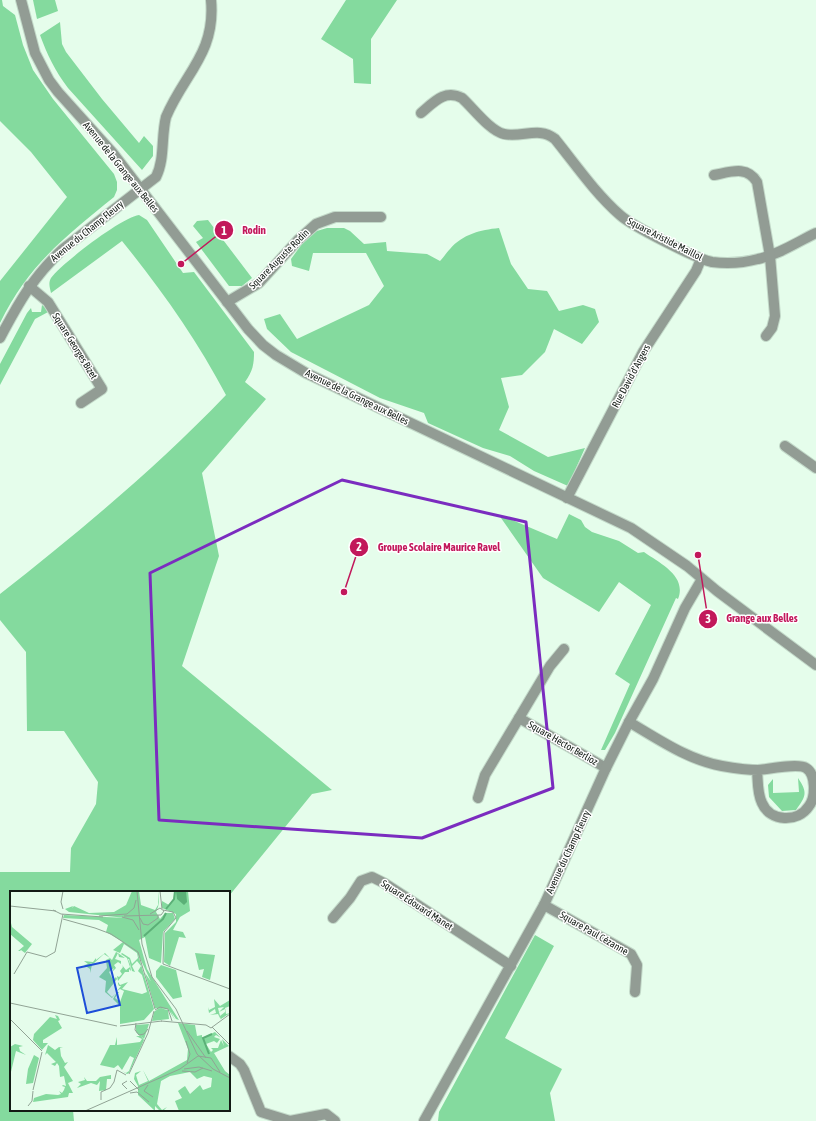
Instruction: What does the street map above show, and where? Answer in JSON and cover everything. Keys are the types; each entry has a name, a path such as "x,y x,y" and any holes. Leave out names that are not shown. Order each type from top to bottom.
{"street":[{"name":"Avenue de la Grange aux Belles","path":"21,0 35,53 50,80 112,152 227,302 263,345 290,364 630,528 686,566 816,665"},
{"name":"Avenue du Champ Fleury","path":"0,338 29,286 48,263 63,249 156,177 161,167 163,130 166,118 206,46 211,26 211,0"},
{"name":"Square Aristide Maillol","path":"421,113 439,97 449,94 456,95 462,98 496,131 512,135 534,132 549,134 555,139 601,196 621,216 632,224 701,259 724,263 739,262 770,256 816,233"},
{"path":"714,175 740,170 746,171 754,178 758,187 770,256 775,316 772,328 766,336"},
{"name":"Square Auguste Rodin","path":"227,302 259,283 298,240 316,224 335,217 380,217"},
{"name":"Rue David d'Angers","path":"567,498 580,476 636,365 696,271 701,259"},
{"name":"Square Georges Bizet","path":"29,286 48,302 102,389 81,403"},
{"path":"785,446 816,468"},
{"name":"Avenue du Champ Fleury","path":"424,1121 544,905 606,768 653,679 685,608 702,579"},
{"name":"Square Hector Berlioz","path":"478,798 485,775 550,666 564,649"},
{"name":"Square Hector Berlioz","path":"519,718 606,768"},
{"path":"629,722 695,759 723,767 757,770 804,766 811,771 814,779 814,791 810,806 801,814 790,818 783,818 771,813 762,803 757,770"},
{"name":"Square Édouard Manet","path":"333,918 350,898 361,881 372,877 384,883 511,966"},
{"name":"Square Paul Cézanne","path":"544,905 631,954 637,965 635,992"},
{"path":"230,1057 240,1064 244,1070 261,1112 290,1121 326,1114 335,1121"}],"highlighted area":[{"path":"342,480 526,522 553,788 422,838 159,820 150,573"}],"green space":[{"path":"0,0 2,0 3,6 15,15 23,45 33,70 53,99 114,174 117,182 117,190 114,197 64,239 36,268 23,284 0,323 0,281 67,197 31,152 0,121"},
{"path":"33,0 55,0 58,11 37,19"},
{"path":"346,0 397,0 371,39 371,84 354,83 353,59 321,39"},
{"path":"60,22 62,44 66,52 102,99 139,143 144,136 153,146 153,156 142,170 68,88 55,69 40,35"},
{"path":"139,215 147,220 183,273 194,272 254,352 254,360 250,374 245,382 266,399 202,473 219,556 182,666 332,790 312,794 230,895 230,891 10,891 10,1111 73,1111 74,1121 0,1121 0,872 70,872 71,848 96,804 98,782 64,731 27,731 26,652 0,620 0,594 59,547 145,474 226,395 203,354 178,315 122,241 51,293 49,284 50,280 57,271 92,242 131,218"},
{"path":"208,220 252,278 242,286 229,286 196,242 203,238 193,226 197,221"},
{"path":"327,228 344,228 350,231 364,244 386,242 387,251 427,254 440,261 455,244 466,236 485,230 499,228 511,264 528,289 547,291 559,311 583,305 595,309 599,322 582,344 554,329 545,352 522,375 501,378 509,407 499,430 548,457 585,448 568,486 534,471 510,456 483,448 428,423 424,413 380,398 291,352 267,329 264,319 280,314 297,339 369,305 384,286 366,253 313,253 309,271 292,266 291,259 310,233"},
{"path":"42,305 50,311 35,319 0,385 0,364 27,313 31,308 32,312 41,312"},
{"path":"569,514 581,520 585,527 592,532 619,541 638,553 644,552 671,571 679,584 680,591 678,599 676,598 615,733 605,750 601,750 630,684 615,674 651,605 619,582 599,612 543,578 501,518 505,517 557,539"},
{"path":"798,778 803,787 804,798 796,810 782,811 769,797 768,785 773,779 773,793 799,792"},
{"path":"535,935 554,946 505,1038 562,1069 550,1093 555,1121 438,1121 439,1112"}],"place":[{"name":"Rodin","path":"181,264"},
{"name":"Grange aux Belles","path":"698,555"},
{"name":"Groupe Scolaire Maurice Ravel","path":"344,592"}]}
